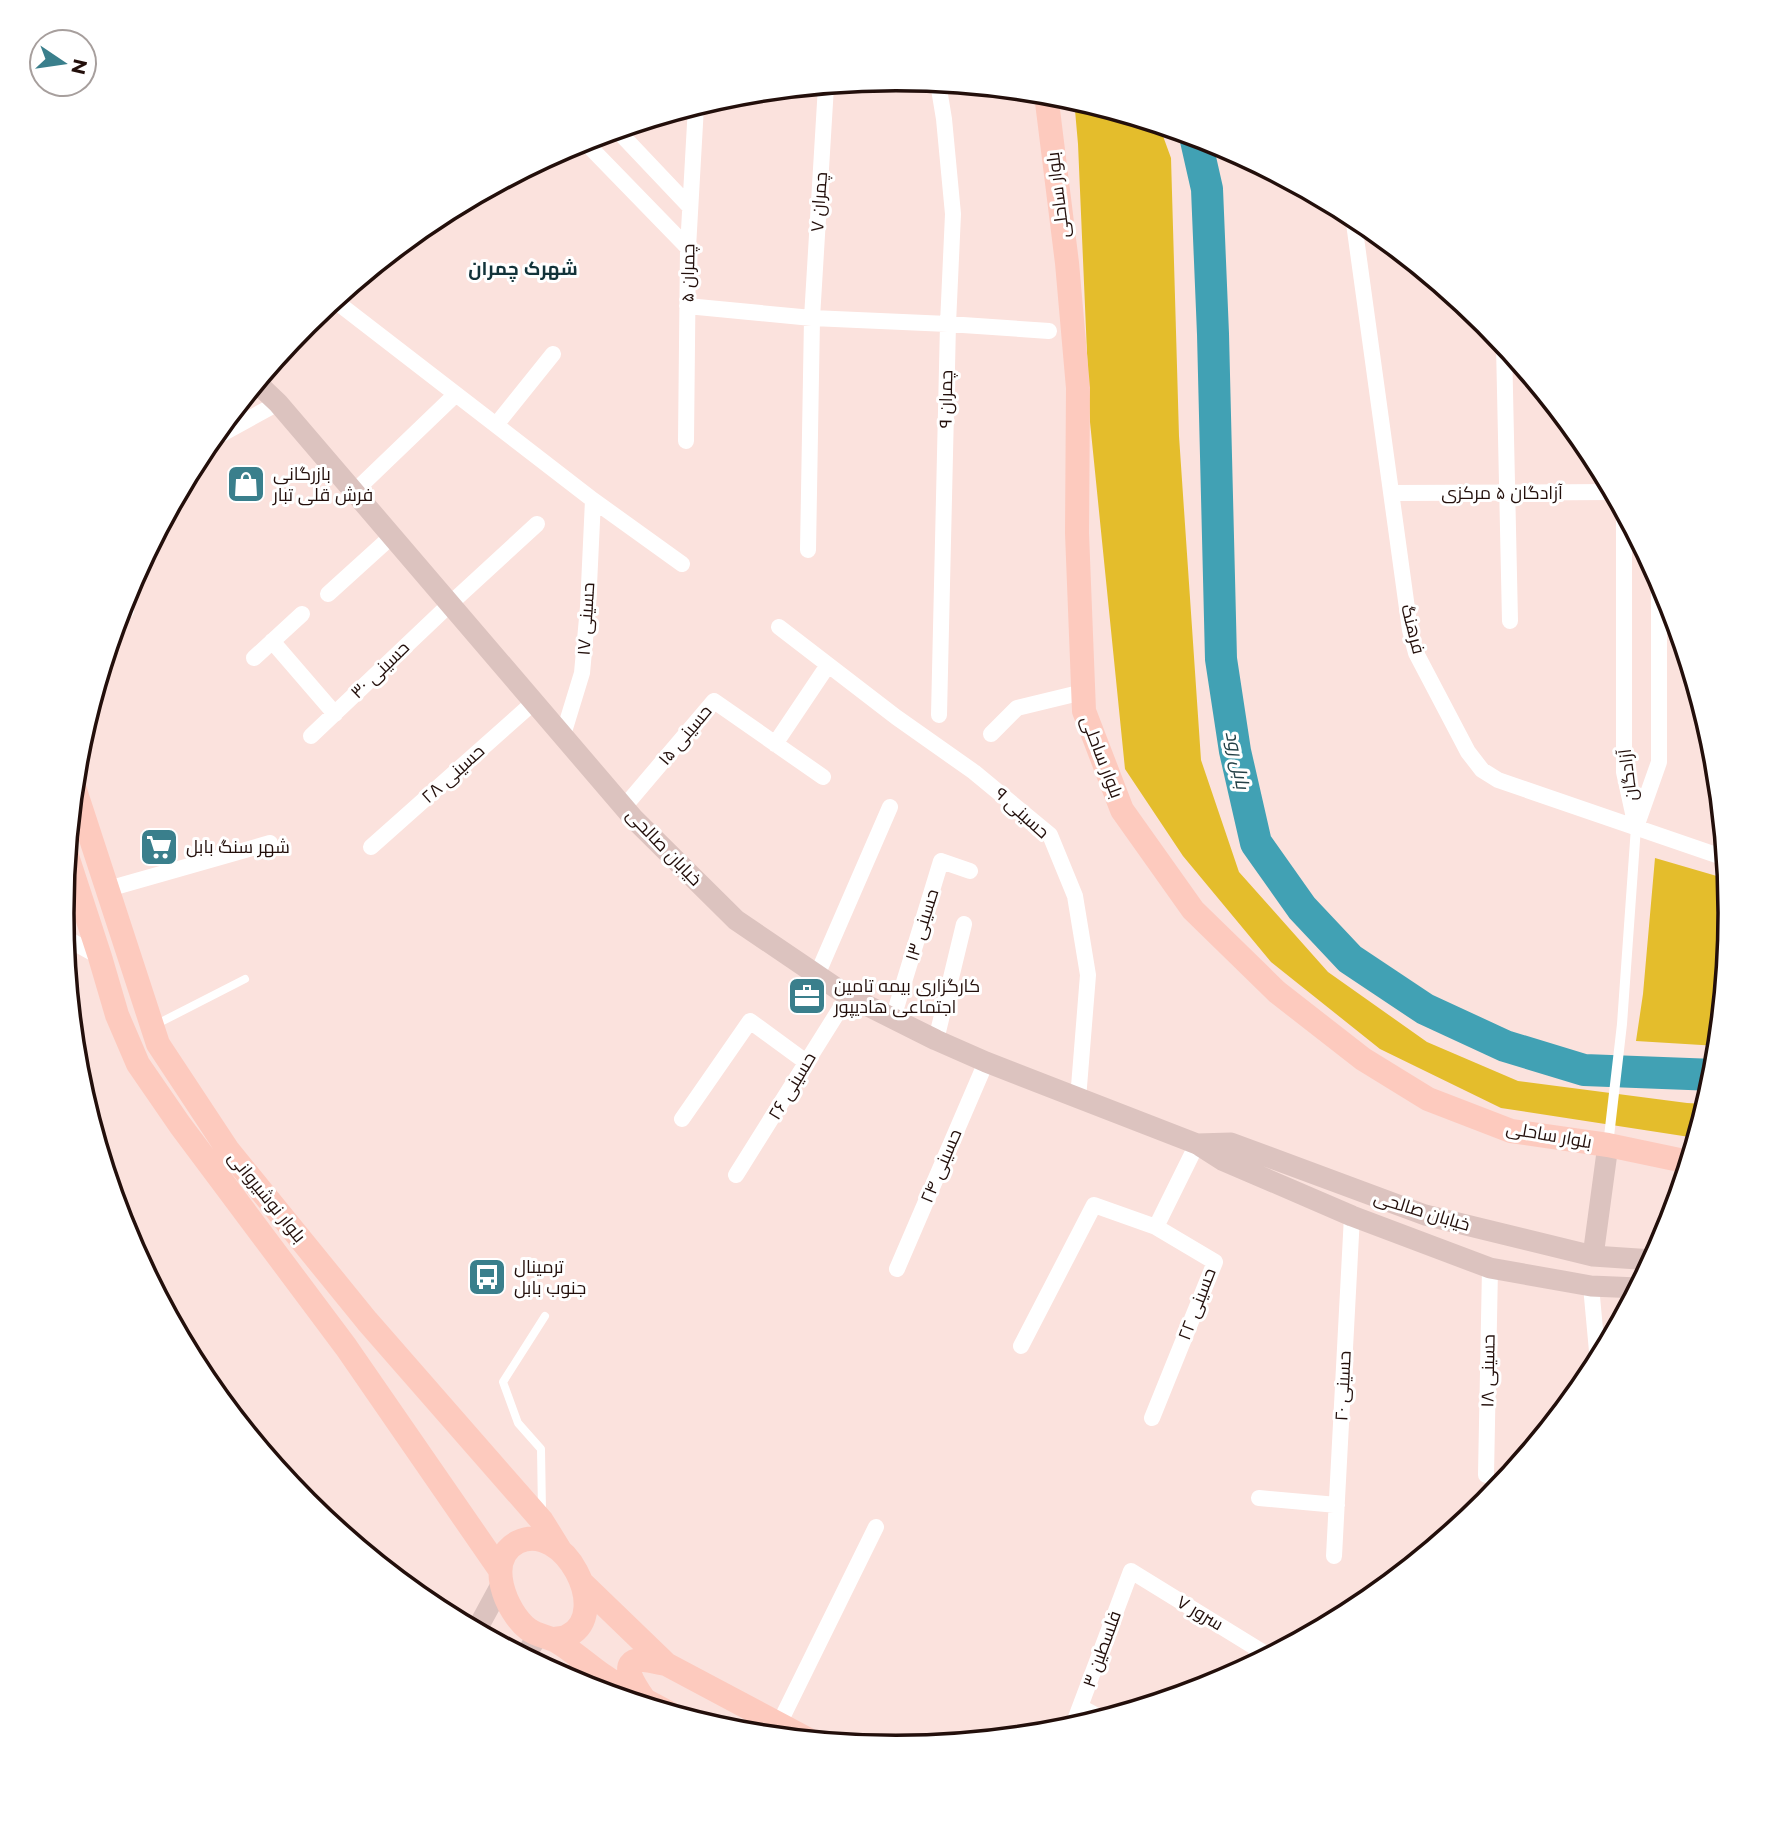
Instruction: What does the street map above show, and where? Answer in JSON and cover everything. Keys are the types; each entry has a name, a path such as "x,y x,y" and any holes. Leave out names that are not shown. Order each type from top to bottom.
{"main road":[{"name":"بلوار ساحلی","path":"1047,106 1067,263 1078,388 1077,533 1084,711 1122,810 1193,909 1277,992 1363,1059 1428,1099 1511,1130 1608,1145 1680,1160"},
{"name":"خيابان صالحی","path":"263,389 624,807 736,920 848,996 986,1062 1197,1144 1222,1160 1352,1216 1490,1268 1591,1286 1628,1288"},
{"name":"بلوار نوشیروانی","path":"81,808 158,1044 228,1150 367,1321 542,1521 560,1550"},
{"name":"بلوار نوشیروانی","path":"75,879 117,1015 138,1064 180,1125 346,1347 500,1577"},
{"name":"خيابان صالحی","path":"1197,1144 1231,1143 1425,1214 1593,1256 1642,1259"},
{"path":"1593,1256 1608,1145"},
{"path":"480,1623 500,1577 505,1554 516,1542 532,1538 548,1541 569,1560 582,1583 586,1608 581,1623 570,1635 546,1638 531,1651"},
{"path":"500,1577 505,1597 526,1628 632,1692"},
{"path":"582,1583 666,1664 788,1729"},
{"path":"642,1695 628,1671 630,1665 642,1660 666,1664"},
{"path":"590,1676 606,1678"}],"street":[{"name":"چمران ۹","path":"939,715 953,215 940,93"},
{"name":"چمران ۷","path":"808,550 812,318 825,95"},
{"name":"چمران ۵","path":"687,441 688,248 695,116"},
{"path":"625,138 690,206"},
{"path":"592,150 688,248"},
{"name":"فرهنگ","path":"1355,231 1410,631 1416,653 1468,752 1476,764 1498,780 1716,855"},
{"path":"342,306 593,500 682,564"},
{"path":"687,306 812,318 1049,331"},
{"path":"496,425 553,354"},
{"path":"1504,361 1510,621"},
{"path":"354,492 456,394"},
{"path":"232,428 278,403"},
{"name":"آزادگان ۵ مرکزی","path":"1391,493 1602,492"},
{"name":"حسینی ۱۷","path":"563,735 582,673 593,500"},
{"name":"حسینی ۳۰","path":"311,736 537,524"},
{"name":"آزادگان","path":"1624,532 1624,772 1636,827"},
{"path":"328,594 392,536"},
{"name":"آزادگان","path":"1636,827 1659,762 1659,607"},
{"path":"254,658 302,614"},
{"name":"حسینی ٩","path":"779,627 896,717 975,772 1050,835 1075,896 1088,975 1078,1099"},
{"path":"272,642 335,714"},
{"path":"775,744 828,665"},
{"path":"990,734 1017,708 1083,692"},
{"name":"حسینی ۱۵","path":"624,807 714,701 823,777"},
{"name":"حسینی ۲۸","path":"371,847 534,702"},
{"path":"817,975 890,807"},
{"path":"1608,1145 1622,1024 1636,827"},
{"path":"108,889 270,843"},
{"name":"حسینی ۱۳","path":"893,1018 941,861 970,870"},
{"path":"936,1040 964,924"},
{"path":"75,943 100,957"},
{"name":"حسینی ۲۶","path":"736,1175 848,996"},
{"path":"682,1119 750,1021 806,1062"},
{"name":"حسینی ۲۴","path":"897,1269 986,1062"},
{"path":"1021,1346 1094,1205 1156,1227 1197,1144"},
{"name":"حسینی ٢٠","path":"1334,1556 1352,1216"},
{"name":"حسینی ۲۲","path":"1152,1418 1215,1262 1156,1227"},
{"name":"حسینی ۱۸","path":"1486,1475 1490,1268"},
{"path":"1591,1286 1596,1344"},
{"path":"1259,1498 1337,1505"},
{"path":"779,1724 876,1527"},
{"name":"سرور ۷","path":"1131,1570 1261,1651"},
{"name":"فلسطین ۳","path":"1077,1715 1131,1570"},
{"path":"1081,1704 1095,1711"}],"lane":[{"path":"152,1027 245,979"},
{"path":"542,1521 541,1449 518,1423 503,1382 545,1316"}],"shaded area":[{"path":"1075,111 1163,136 1171,158 1179,436 1201,760 1239,872 1328,972 1427,1042 1518,1081 1696,1103 1687,1137 1501,1108 1380,1049 1271,962 1183,856 1125,769 1090,422"},
{"path":"1655,858 1717,876 1717,967 1707,1045 1636,1041 1643,994"}],"waterway":[{"name":"بابل رود","path":"1198,149 1207,189 1221,659 1235,751 1256,843 1302,908 1350,959 1425,1009 1505,1046 1584,1070 1703,1075"}],"place":[{"name":"بازرگانی فرش قلی تبار","path":"246,484"},
{"name":"شهر سنگ بابل","path":"159,847"},
{"name":"کارگزاری بیمه تامین اجتماعی هادیپور","path":"807,996"},
{"name":"ترمینال جنوب بابل","path":"487,1277"}],"district":[{"name":"شهرک چمران","path":"523,268"}]}
